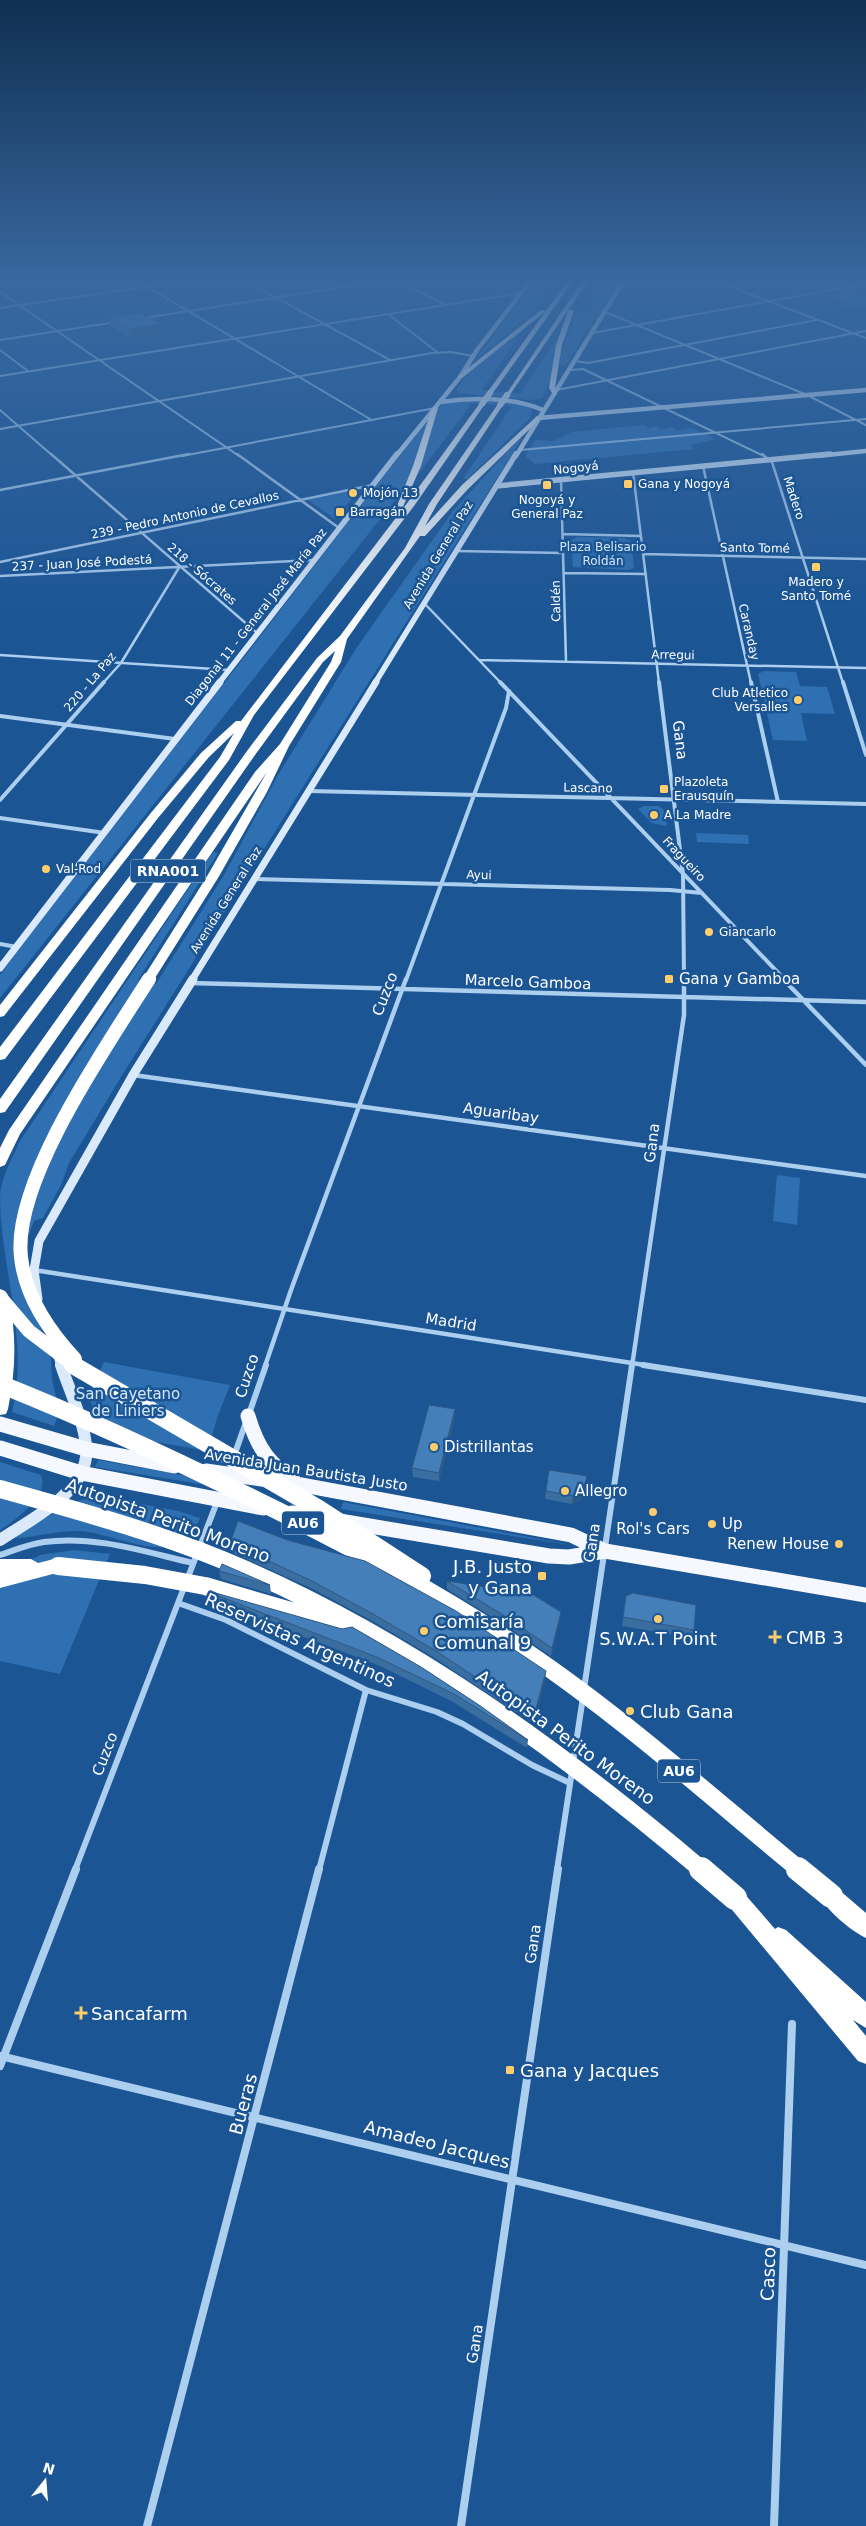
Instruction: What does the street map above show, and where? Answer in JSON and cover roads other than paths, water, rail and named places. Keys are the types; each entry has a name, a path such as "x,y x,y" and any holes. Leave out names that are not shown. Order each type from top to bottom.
{"highway":[{"name":"RNA001","path":"0,1056 220,765 250,714 383,541 487,398"},
{"name":"Avenida General Paz","path":"0,1109 251,753 320,660 343,638 409,548 433,504 505,398"},
{"path":"383,541 407,492 438,405"},
{"path":"409,548 465,487 538,418"},
{"path":"93,1378 61,1344 43,1317 23,1268 20,1243 22,1226 43,1160 60,1124 262,792 284,746 336,662 343,638"},
{"path":"0,1013 167,800 205,755 250,714"},
{"path":"0,1162 14,1133 136,954 259,774 284,746"},
{"path":"0,1296 9,1311 33,1336 62,1358 339,1522 426,1579 525,1651"},
{"path":"0,1296 4,1308 8,1351 7,1372 0,1409"},
{"name":"AU6","path":"0,1384 72,1412 155,1450 319,1531 405,1577 525,1651 584,1693 831,1896 866,1927"},
{"name":"Autopista Perito Moreno","path":"0,1489 75,1509 217,1558 278,1584 376,1636 474,1696 584,1774 668,1840 866,2017"},
{"path":"0,1580 58,1566"},
{"path":"0,1567 58,1566 145,1574 205,1586 376,1636"},
{"path":"831,1896 866,1913"},
{"path":"735,1898 866,2053"}],"main road":[{"path":"248,1416 254,1438 264,1458 297,1484"},
{"name":"Avenida Juan Bautista Justo","path":"0,1424 86,1450 297,1484 570,1535 605,1551 866,1596"},
{"name":"Avenida Juan Bautista Justo","path":"0,1448 81,1473 218,1500 549,1556 569,1557 605,1551"}],"street":[{"path":"155,398 227,447 339,528"},
{"path":"0,429 177,398"},
{"path":"335,398 370,420"},
{"name":"Diagonal 11 - General José María Paz","path":"0,968 257,633 443,398"},
{"path":"492,398 536,401"},
{"path":"544,400 548,398"},
{"name":"Avenida General Paz","path":"0,1540 63,1498 81,1473 86,1450 82,1428 69,1385 39,1306 33,1270 34,1256 39,1241 133,1075 551,398"},
{"name":"Madero","path":"643,398 770,460 804,557 866,755"},
{"path":"538,418 775,398"},
{"path":"812,398 866,426"},
{"path":"0,490 370,420 438,405 455,399 526,404 543,410"},
{"name":"218 - Sócrates","path":"0,410 257,633"},
{"path":"520,450 866,418"},
{"name":"Nogoyá","path":"496,486 866,450"},
{"name":"Caranday","path":"703,466 778,802"},
{"name":"Gana","path":"461,2526 514,2180 570,1783 665,1148 684,998 683,874 633,472"},
{"name":"Caldén","path":"560,480 566,662"},
{"name":"239 - Pedro Antonio de Cevallos","path":"0,562 373,485"},
{"path":"563,534 641,536"},
{"path":"456,551 563,553"},
{"name":"Santo Tomé","path":"644,554 866,559"},
{"name":"237 - Juan José Podestá","path":"0,576 314,560"},
{"name":"220 - La Paz","path":"0,800 121,663 180,566"},
{"path":"564,573 646,574"},
{"name":"Fragueiro","path":"424,603 866,1065"},
{"path":"0,655 229,670"},
{"name":"Arregui","path":"479,660 866,668"},
{"name":"Cuzco","path":"0,2066 2,2056 228,1474 284,1309 506,708 509,690"},
{"path":"0,716 175,739"},
{"name":"Lascano","path":"309,791 866,804"},
{"path":"0,818 105,833"},
{"name":"Ayui","path":"256,878 702,893"},
{"path":"0,944 17,947"},
{"name":"Marcelo Gamboa","path":"190,983 866,1002"},
{"name":"Aguaribay","path":"133,1075 866,1176"},
{"name":"Madrid","path":"33,1270 866,1400"},
{"path":"0,1555 27,1545 52,1541 78,1540 193,1563"},
{"name":"Reservistas Argentinos","path":"178,1603 226,1620 366,1690 437,1712 463,1724 532,1765 570,1783"},
{"name":"Bueras","path":"147,2526 256,2116 366,1690"},
{"name":"Casco","path":"774,2526 786,2246 792,2024"},
{"name":"Amadeo Jacques","path":"2,2056 866,2265"}],"place":[{"name":"Gana y Nogoyá","path":"628,484"},
{"name":"Nogoyá y General Paz","path":"547,485"},
{"name":"Mojón 13","path":"353,493"},
{"name":"Barragán","path":"340,512"},
{"name":"Madero y Santo Tomé","path":"816,567"},
{"name":"Club Atletico Versalles","path":"798,700"},
{"name":"Plazoleta Erausquín","path":"664,789"},
{"name":"A La Madre","path":"654,815"},
{"name":"Val-Rod","path":"46,869"},
{"name":"Giancarlo","path":"709,932"},
{"name":"Gana y Gamboa","path":"669,979"},
{"name":"Distrillantas","path":"434,1447"},
{"name":"Allegro","path":"565,1491"},
{"name":"Rol's Cars","path":"653,1512"},
{"name":"Up","path":"712,1524"},
{"name":"Renew House","path":"839,1544"},
{"name":"J.B. Justo y Gana","path":"542,1576"},
{"name":"S.W.A.T Point","path":"658,1619"},
{"name":"Comisaría Comunal 9","path":"424,1631"},
{"name":"CMB 3","path":"775,1637"},
{"name":"Club Gana","path":"630,1711"},
{"name":"Sancafarm","path":"81,2013"},
{"name":"Gana y Jacques","path":"510,2070"}],"park label":[{"name":"Plaza Belisario Roldán","path":"603,554"},
{"name":"San Cayetano de Liniers","path":"128,1402"}]}
